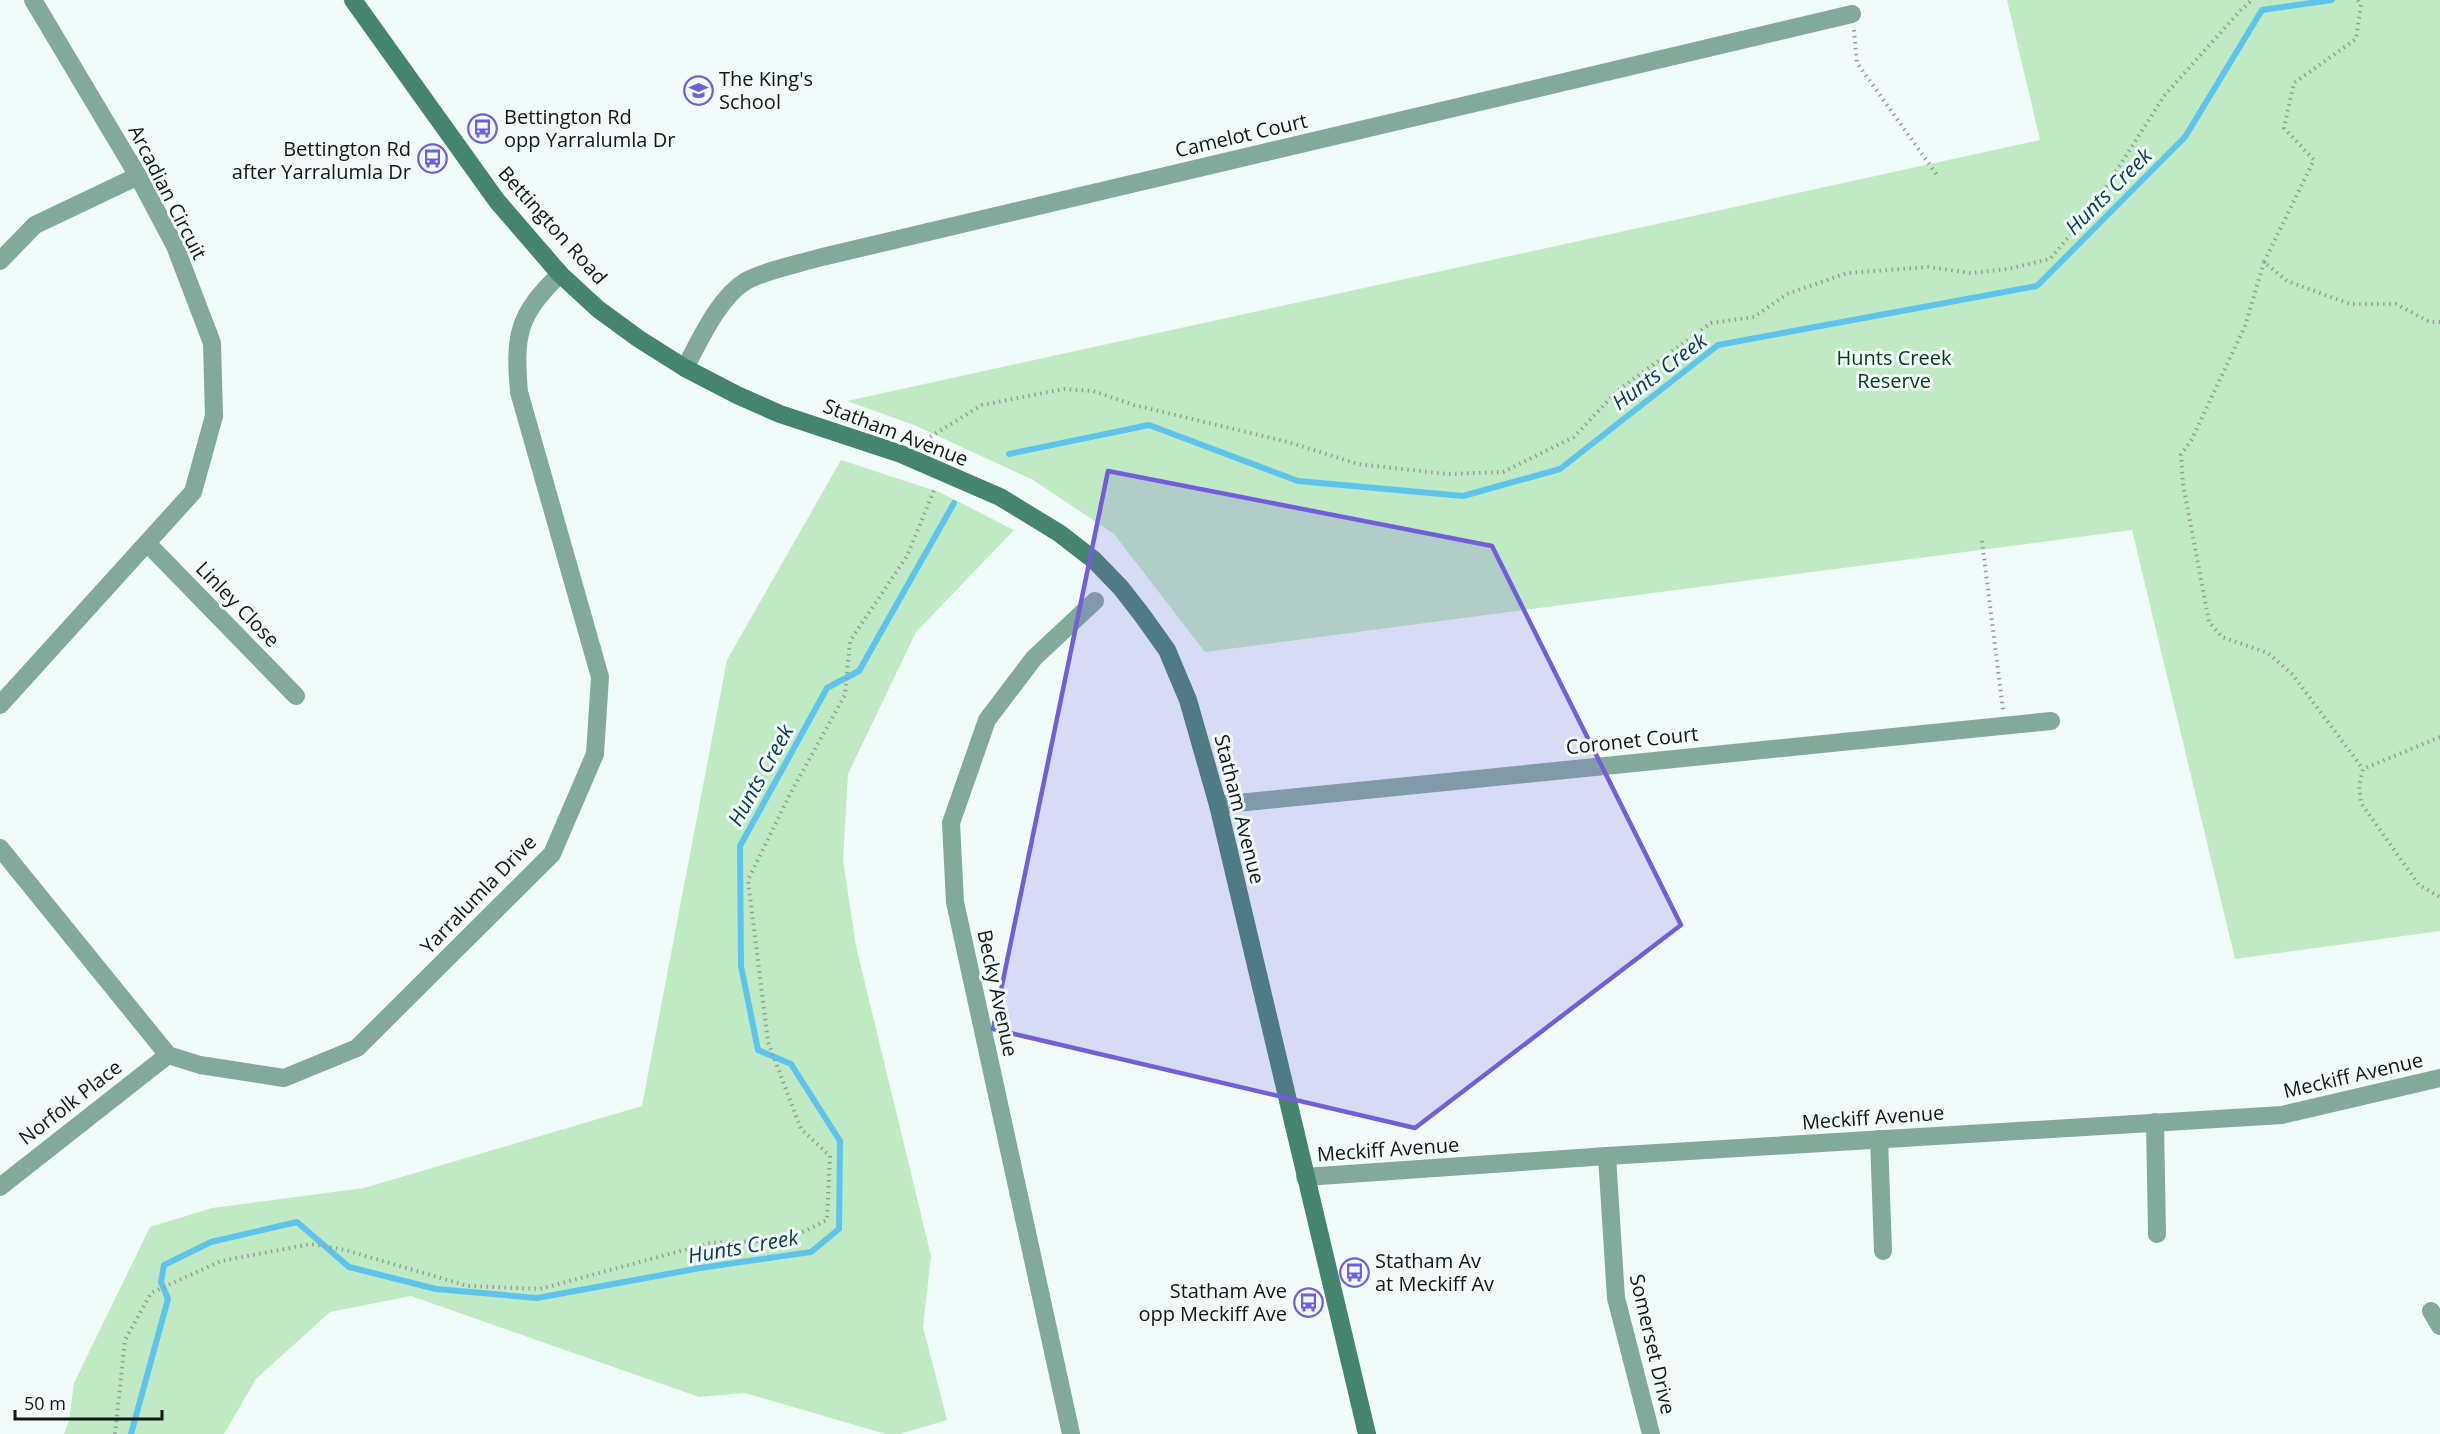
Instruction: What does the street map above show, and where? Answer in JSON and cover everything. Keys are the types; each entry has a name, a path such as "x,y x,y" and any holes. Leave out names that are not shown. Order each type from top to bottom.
{"main road":[{"name":"Bettington Road","path":"353,0 497,201 560,274 598,309 639,339 685,368 780,414"},
{"name":"Statham Avenue","path":"780,414 901,454 942,471 1000,498 1059,533 1094,560 1121,588 1167,651 1188,700 1218,805 1367,1434"}],"street":[{"name":"Arcadian Circuit","path":"0,705 193,492 213,416 212,343 174,246 138,176 33,0"},
{"name":"Camelot Court","path":"685,368 708,326 730,294 747,280 800,263 1852,14"},
{"path":"0,261 35,225 138,176"},
{"name":"Yarralumla Drive","path":"168,1055 200,1065 284,1078 357,1048 552,854 595,754 600,677 518,383 516,347 521,328 537,296 560,274"},
{"name":"Linley Close","path":"147,543 296,696"},
{"name":"Becky Avenue","path":"1071,1434 955,902 951,823 987,720 1034,658 1095,601"},
{"name":"Coronet Court","path":"1218,805 2051,721"},
{"path":"0,848 168,1055"},
{"name":"Norfolk Place","path":"0,1186 168,1055"},
{"name":"Meckiff Avenue","path":"1305,1177 1607,1156 2282,1115 2440,1078"},
{"path":"2155,1122 2157,1234"},
{"path":"1879,1139 1883,1251"},
{"name":"Somerset Drive","path":"1607,1156 1616,1298 1651,1434"}],"path":[{"path":"901,454 982,405 1064,389 1093,392 1134,405 1288,442 1359,464 1447,474 1503,472 1574,437 1617,392 1712,323 1754,317 1787,294 1847,273 1928,267 1971,273 2008,269 2050,259 2092,209 2164,96 2252,0"},
{"path":"2358,0 2361,4 2356,39 2294,83 2284,128 2314,160 2264,262 2245,326 2192,439 2181,455 2183,484 2209,622 2222,637 2268,653 2292,674 2363,769"},
{"path":"1852,14 1857,63 1937,175"},
{"path":"2264,262 2287,281 2350,304 2396,304 2430,322 2440,322"},
{"path":"115,1434 125,1340 151,1293 221,1261 311,1244 345,1250 468,1286 540,1289 711,1243 788,1240 827,1220 830,1156 801,1129 768,1042 748,880 795,784 845,694 850,641 907,556 942,471"},
{"path":"1982,541 2005,725"},
{"path":"2363,769 2440,737"},
{"path":"2363,769 2359,786 2361,803 2419,885 2440,897"}],"highlighted area":[{"path":"1108,471 1492,546 1681,925 1415,1128 993,1029"}],"green space":[{"name":"Hunts Creek Reserve","path":"2007,0 2440,0 2440,931 2235,959 2132,530 1205,652 1114,534 1033,480 914,425 847,401 2040,140"},
{"path":"841,460 939,492 1014,530 916,632 848,774 843,860 856,946 931,1256 923,1327 947,1420 900,1434 886,1434 745,1393 699,1397 411,1296 330,1312 256,1379 224,1434 64,1434 69,1421 74,1383 150,1227 212,1208 364,1188 642,1106 727,660"}],"waterway":[{"name":"Hunts Creek","path":"1009,454 1149,425 1298,481 1463,496 1560,469 1718,345 2037,286 2185,137 2262,10 2332,0"},
{"name":"Hunts Creek","path":"131,1434 168,1299 161,1282 164,1265 211,1242 297,1222 349,1267 436,1289 537,1298 700,1268 811,1252 839,1229 840,1141 791,1064 758,1050 741,966 740,846 827,688 859,671 954,503"}],"place":[{"name":"The King's School","path":"698,90"},
{"name":"Bettington Rd opp Yarralumla Dr","path":"483,128"},
{"name":"Bettington Rd after Yarralumla Dr","path":"432,159"},
{"name":"Statham Av at Meckiff Av","path":"1354,1272"},
{"name":"Statham Ave opp Meckiff Ave","path":"1308,1302"}]}
